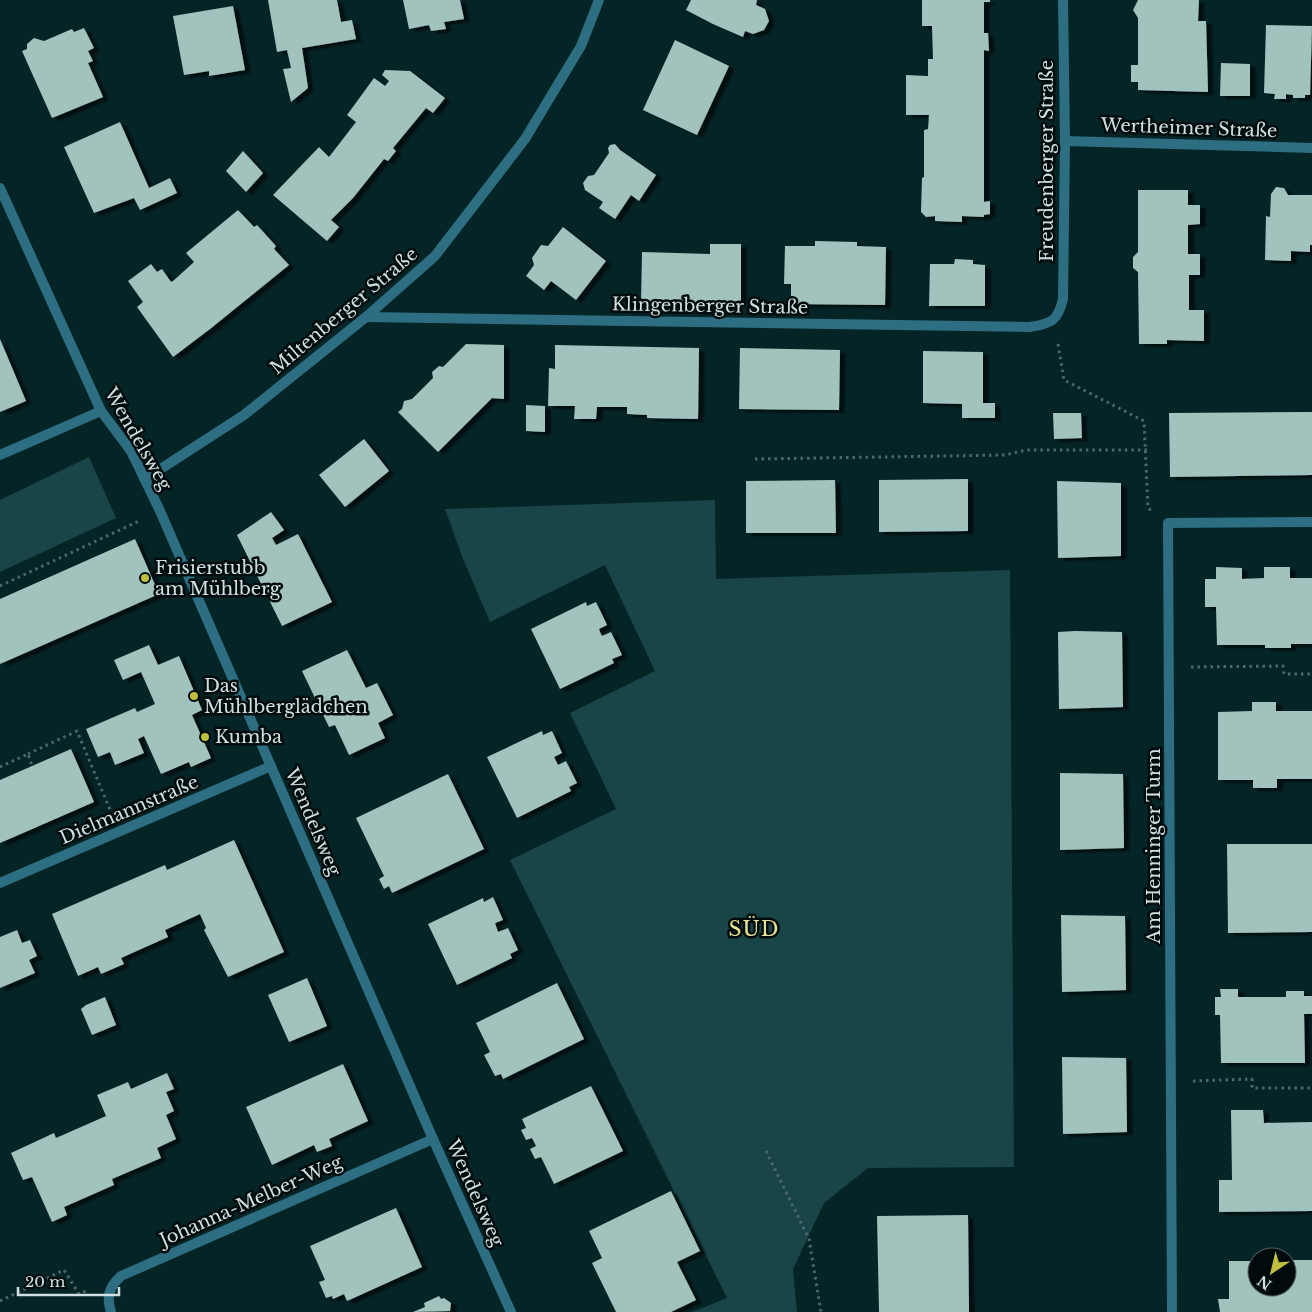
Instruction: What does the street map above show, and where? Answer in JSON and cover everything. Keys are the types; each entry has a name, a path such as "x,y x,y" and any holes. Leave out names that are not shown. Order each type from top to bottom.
{"street":[{"name":"Miltenberger Straße","path":"145,479 244,415 366,317 435,256 525,139 581,46 599,0"},
{"name":"Freudenberger Straße","path":"1054,321 1060,309 1062,299 1065,141 1063,0"},
{"name":"Wertheimer Straße","path":"1065,141 1312,148"},
{"name":"Wendelsweg","path":"0,188 101,411 131,451 145,479 433,1139 511,1312"},
{"name":"Klingenberger Straße","path":"366,317 1029,327 1044,325 1054,321"},
{"path":"0,455 101,411"},
{"path":"1168,523 1312,522"},
{"name":"Am Henninger Turm","path":"1168,523 1172,1312"},
{"name":"Dielmannstraße","path":"0,883 271,766"},
{"name":"Johanna-Melber-Weg","path":"121,1276 433,1139"},
{"path":"111,1312 108,1292 112,1284 121,1276"}],"path":[{"path":"1054,321 1064,380 1144,421 1147,450 1148,508 1168,523"},
{"path":"755,459 1005,455 1026,450 1147,450"},
{"path":"0,586 160,512"},
{"path":"1170,666 1283,666 1284,674 1312,674"},
{"path":"0,767 77,731 120,832"},
{"path":"28,754 32,766"},
{"path":"1170,1082 1252,1079 1252,1088 1312,1088"},
{"path":"766,1151 809,1239 821,1312"},
{"path":"0,1301 64,1270 79,1294 121,1276"}],"shaded area":[{"path":"89,457 116,518 0,572 0,500"},
{"path":"715,500 716,579 1010,570 1014,1167 868,1168 824,1203 793,1269 797,1312 692,1312 727,1298 510,860 616,809 570,713 655,671 605,565 490,622 463,559 445,509"}],"building":[{"path":"268,0 337,0 341,22 352,20 356,39 302,48 308,88 291,102 283,69 291,68 287,50 277,52"},
{"path":"403,0 460,0 464,19 444,22 446,29 431,31 429,25 409,29"},
{"path":"691,0 757,0 756,5 765,9 769,21 764,30 753,34 745,31 743,37 686,10"},
{"path":"922,0 990,0 990,2 984,2 984,33 988,33 989,51 984,50 984,202 990,201 990,214 984,215 984,217 962,216 962,222 935,221 935,216 926,217 921,212 922,178 924,177 924,130 928,129 929,115 906,115 906,75 928,76 928,59 933,59 932,26 922,26"},
{"path":"1138,0 1199,0 1198,21 1206,21 1208,92 1138,90 1138,82 1131,82 1131,65 1138,65 1138,18 1133,10"},
{"path":"233,6 245,70 209,76 209,71 184,75 173,16"},
{"path":"1266,25 1312,26 1310,95 1305,95 1305,98 1293,98 1293,95 1286,94 1286,99 1274,99 1275,94 1264,93"},
{"path":"84,28 94,48 88,51 93,61 88,63 103,97 52,118 22,51 27,49 27,44 34,38 44,41 72,29 74,32"},
{"path":"675,40 729,66 697,135 643,110"},
{"path":"1221,63 1250,64 1250,96 1220,96"},
{"path":"385,70 410,71 445,98 433,113 426,108 393,148 396,151 388,161 384,159 353,198 331,220 339,227 327,241 273,195 319,147 329,157 356,122 347,115 374,78 385,86 389,81 382,75"},
{"path":"120,122 149,188 170,178 177,193 140,210 134,198 94,213 64,147"},
{"path":"615,144 620,150 656,175 639,201 631,195 615,219 599,208 603,202 585,190 583,183 588,176 594,175 609,153 608,148 610,145"},
{"path":"243,151 263,173 246,192 226,171"},
{"path":"1276,187 1284,188 1288,195 1312,195 1312,245 1310,245 1310,252 1291,251 1291,261 1265,260 1266,216 1270,217 1271,194"},
{"path":"1138,190 1188,190 1188,205 1200,205 1200,224 1188,225 1188,254 1200,254 1200,275 1189,275 1189,310 1204,310 1204,341 1167,340 1167,344 1139,344 1138,272 1133,268 1133,257 1138,252"},
{"path":"238,210 254,227 257,225 276,246 274,249 289,265 173,357 137,307 143,302 128,281 151,264 157,272 162,269 171,282 173,281 194,262 186,253"},
{"path":"563,227 606,261 576,300 551,281 544,290 526,276 534,265 532,258 541,245 548,246"},
{"path":"815,241 857,242 857,246 886,247 885,305 791,304 791,284 784,284 785,246 815,246"},
{"path":"710,244 741,244 741,303 641,302 642,252 710,254"},
{"path":"955,259 973,260 973,264 985,265 985,306 929,306 930,264 954,264"},
{"path":"0,339 26,401 0,412"},
{"path":"466,344 504,345 504,399 492,398 438,452 398,412 402,409 404,401 412,399 433,378 432,372 439,366 443,367"},
{"path":"555,345 699,348 698,419 647,418 647,415 627,414 627,407 597,407 596,419 574,419 575,406 548,406 549,368 555,369"},
{"path":"740,348 840,350 839,410 739,409"},
{"path":"923,351 983,352 983,403 995,403 995,418 962,418 962,404 923,403"},
{"path":"526,405 545,406 545,432 526,431"},
{"path":"1312,412 1312,475 1170,477 1169,413"},
{"path":"1053,413 1081,413 1082,438 1054,439"},
{"path":"364,439 389,471 345,507 319,475"},
{"path":"968,479 968,531 879,532 879,480"},
{"path":"835,480 836,533 746,533 746,481"},
{"path":"1057,481 1121,483 1121,556 1058,558"},
{"path":"271,512 284,530 272,538 276,545 298,534 332,602 282,626 237,535"},
{"path":"135,539 159,594 0,664 0,599"},
{"path":"1216,567 1242,568 1242,579 1264,578 1264,567 1290,567 1290,578 1312,578 1312,644 1291,644 1291,648 1265,648 1265,645 1217,645 1216,607 1205,607 1205,579 1216,579"},
{"path":"586,602 587,606 596,602 607,625 599,629 600,632 602,636 611,632 622,655 612,659 614,663 560,689 531,629"},
{"path":"1058,632 1122,632 1123,707 1059,709"},
{"path":"149,645 158,665 179,656 202,710 192,715 211,758 191,767 189,762 161,774 144,736 138,739 144,753 115,765 110,752 98,757 86,729 135,708 137,712 155,704 141,672 123,680 114,660"},
{"path":"347,650 366,688 377,683 393,715 378,723 385,738 349,755 335,725 329,727 302,671"},
{"path":"1252,702 1276,702 1276,711 1312,711 1312,779 1277,779 1277,788 1253,788 1253,780 1218,780 1218,712 1252,711"},
{"path":"542,731 543,735 552,731 562,753 554,757 558,765 566,761 577,783 569,787 571,791 517,818 487,757"},
{"path":"71,749 94,802 0,843 0,780"},
{"path":"1060,773 1123,774 1124,848 1060,850"},
{"path":"448,774 484,849 392,893 389,886 384,889 379,879 384,876 356,818"},
{"path":"234,840 284,952 228,977 204,930 206,928 200,914 165,930 168,937 121,958 124,964 101,974 98,967 78,976 52,914 165,865 167,870"},
{"path":"1227,844 1312,844 1312,932 1228,933"},
{"path":"493,897 503,920 495,923 498,932 508,928 518,950 510,954 512,958 457,985 428,924 483,898 484,902"},
{"path":"1061,915 1125,916 1126,990 1062,992"},
{"path":"17,930 22,943 30,940 37,956 29,960 35,973 0,988 0,937"},
{"path":"307,978 327,1026 289,1042 268,995"},
{"path":"557,983 584,1039 503,1079 501,1074 495,1076 484,1055 490,1052 476,1023"},
{"path":"1220,989 1238,989 1238,997 1286,997 1286,991 1304,991 1304,996 1312,996 1312,1014 1304,1014 1305,1063 1221,1063 1220,1015 1215,1015 1215,997 1221,997"},
{"path":"105,997 116,1025 92,1035 81,1009"},
{"path":"1062,1057 1126,1058 1127,1132 1063,1134"},
{"path":"343,1064 368,1121 329,1139 332,1146 317,1152 314,1145 272,1165 246,1107"},
{"path":"167,1073 174,1089 166,1092 174,1111 166,1115 176,1139 157,1148 161,1158 112,1179 114,1185 64,1207 67,1215 52,1222 32,1177 23,1180 11,1153 54,1133 56,1138 106,1116 97,1095 128,1082 131,1089"},
{"path":"591,1086 623,1151 554,1184 541,1157 535,1159 530,1149 536,1146 532,1138 526,1140 521,1130 526,1128 522,1119"},
{"path":"1231,1110 1263,1110 1264,1123 1312,1122 1312,1211 1219,1212 1219,1180 1232,1180"},
{"path":"671,1191 700,1251 677,1262 696,1300 671,1312 616,1312 592,1263 602,1258 589,1231"},
{"path":"396,1208 422,1267 347,1301 344,1294 333,1299 332,1296 326,1298 319,1282 325,1280 310,1246"},
{"path":"968,1215 969,1312 879,1312 877,1216"},
{"path":"1297,1260 1312,1260 1312,1312 1220,1312 1218,1299 1229,1299 1229,1261 1247,1261 1247,1297 1297,1297"},
{"path":"439,1296 441,1299 444,1298 451,1303 450,1311 413,1312 425,1307 424,1303"}],"place":[{"name":"Frisierstubb am Mühlberg","path":"145,578"},
{"name":"Das Mühlberglädchen","path":"194,696"},
{"name":"Kumba","path":"205,737"}],"district":[{"name":"SÜD","path":"754,929"}]}
